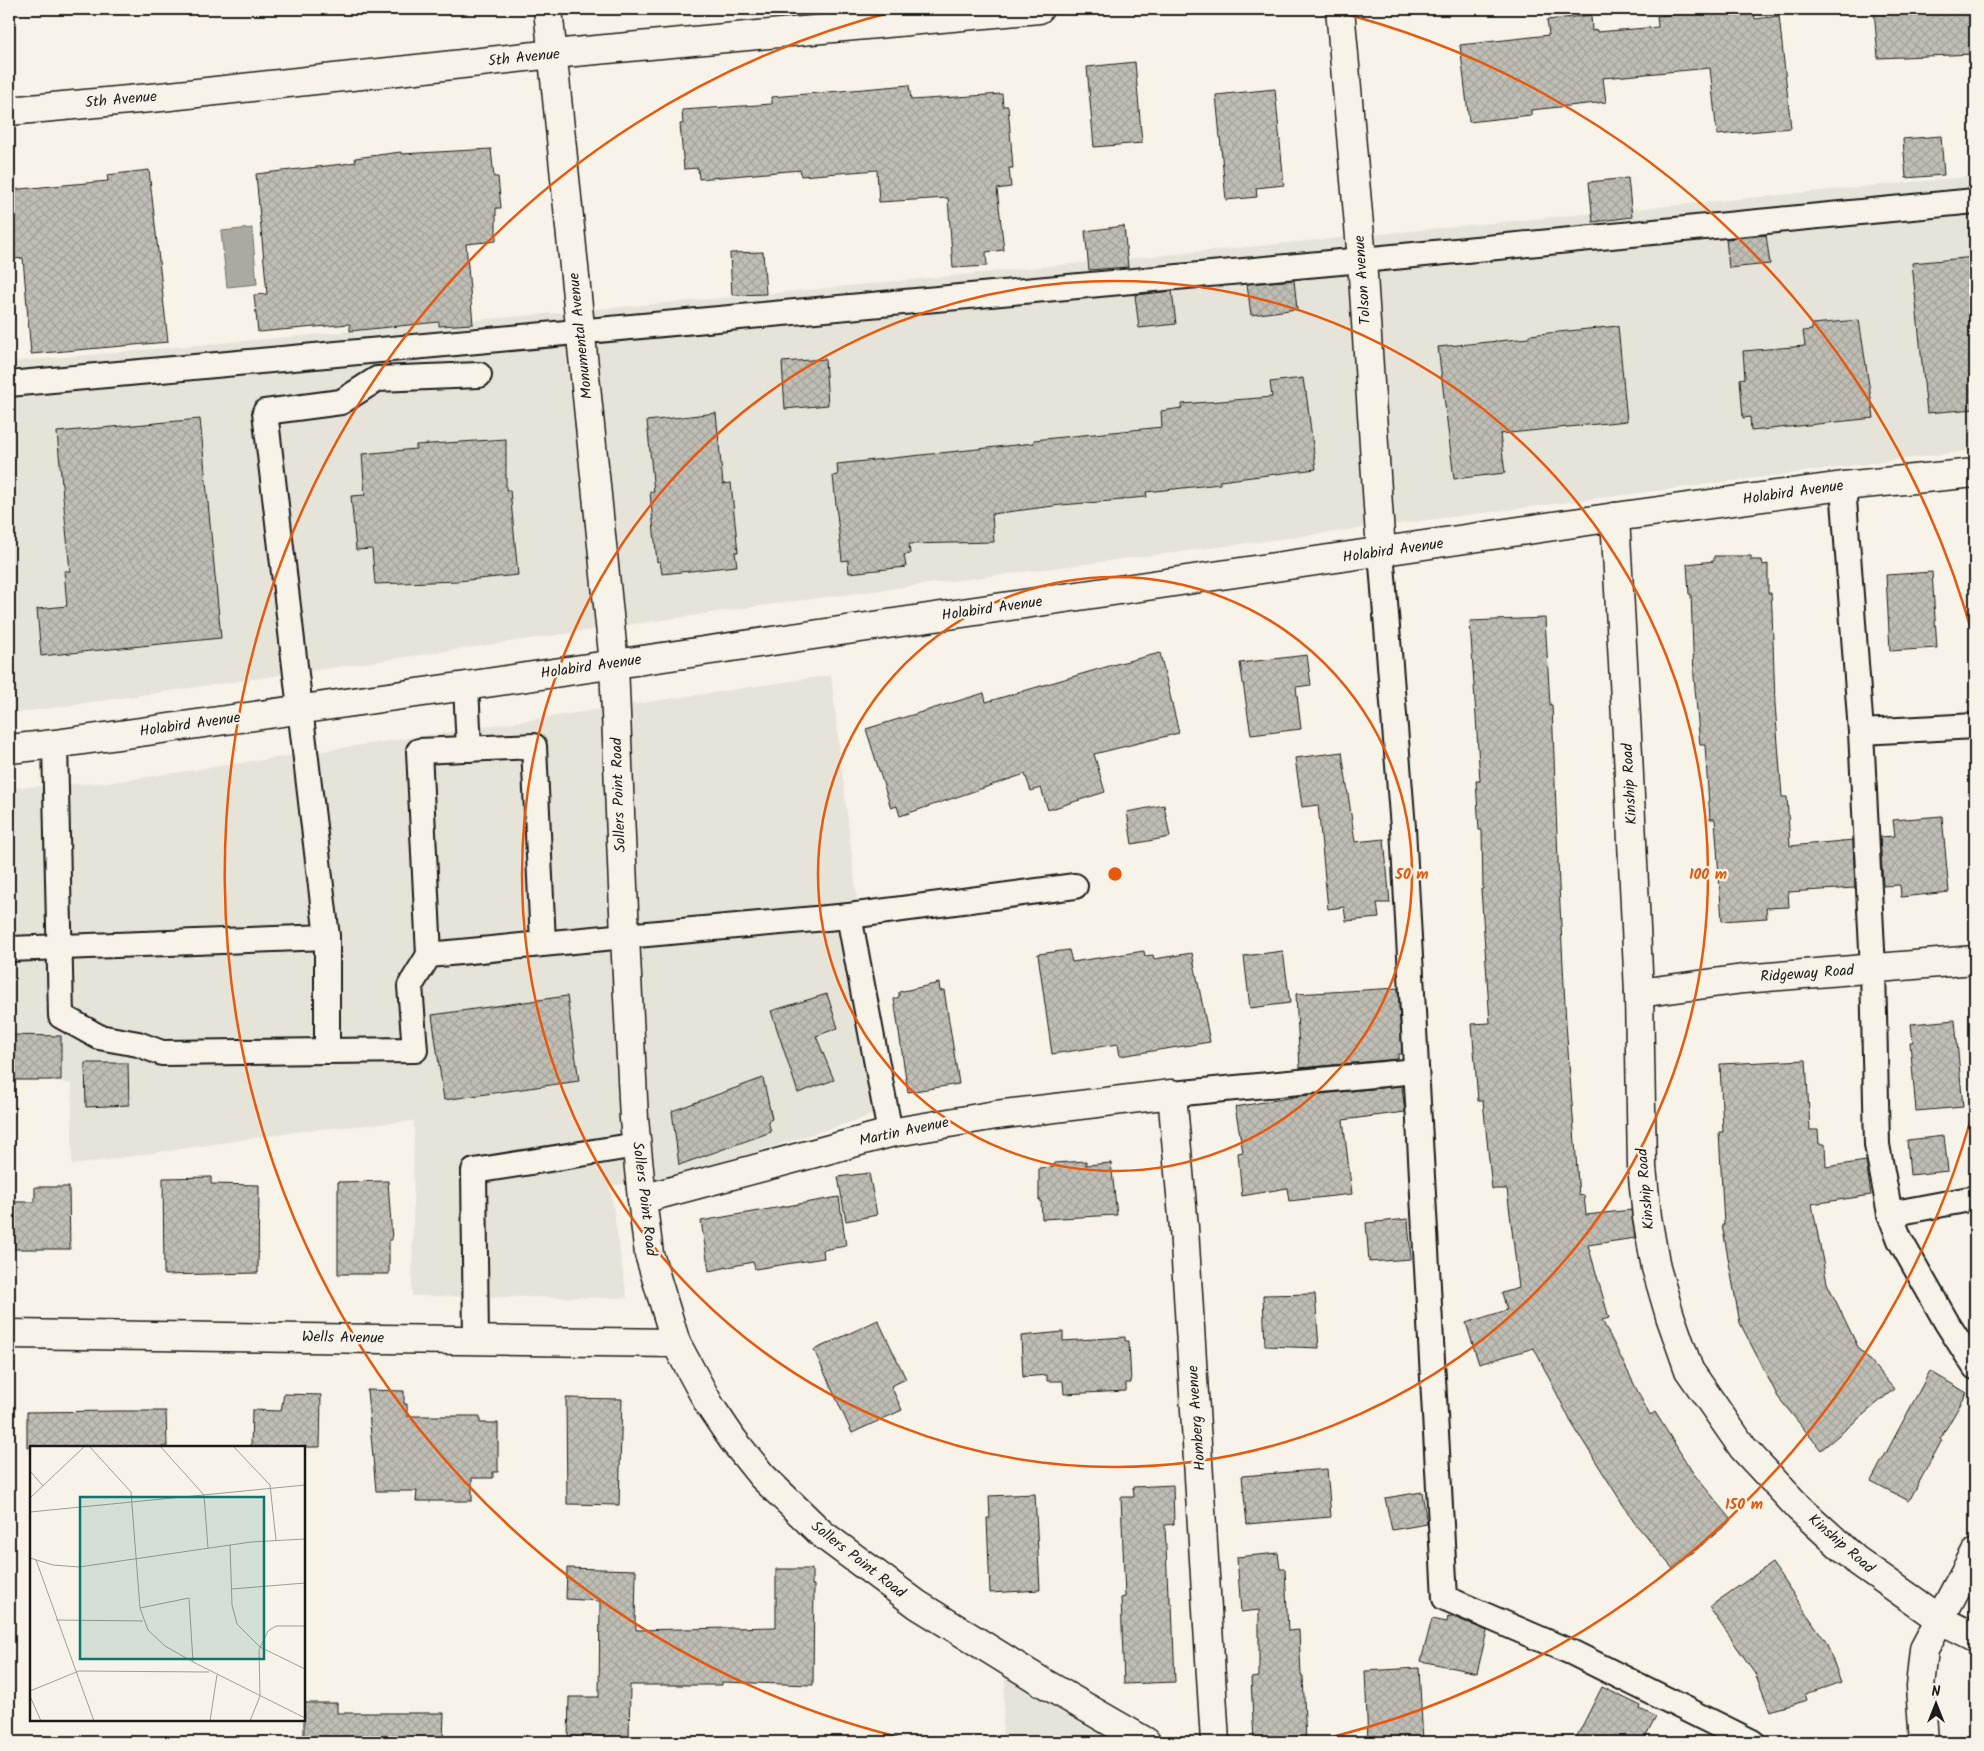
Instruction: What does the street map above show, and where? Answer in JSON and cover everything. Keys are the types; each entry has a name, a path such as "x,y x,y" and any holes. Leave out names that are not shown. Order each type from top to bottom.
{"street":[{"name":"Monumental Avenue","path":"548,9 614,664"},
{"name":"5th Avenue","path":"9,111 171,96 552,54 1039,9"},
{"name":"Tolson Avenue","path":"1340,9 1362,260 1381,552"},
{"name":"Holabird Avenue","path":"9,748 55,744 466,686 1615,517 1843,486 1975,473"},
{"name":"Kinship Road","path":"1615,517 1629,764 1639,993 1642,1167 1647,1217 1656,1268 1689,1370 1743,1448 1799,1508 1856,1560 1941,1620 1975,1637"},
{"name":"Sollers Point Road","path":"614,664 625,936 637,1145 649,1254 676,1342 710,1406 733,1440 762,1476 822,1534 918,1605 1042,1682 1146,1742"},
{"name":"Ridgeway Road","path":"1639,993 1742,979 1975,960"},
{"name":"Martin Avenue","path":"642,1199 890,1133 996,1115 1172,1094"},
{"name":"Homberg Avenue","path":"1172,1094 1184,1228 1215,1742"},
{"name":"Wells Avenue","path":"9,1334 676,1342"},
{"path":"1924,1742 1920,1687 1924,1649 1975,1553"}],"lane":[{"path":"9,384 1362,260 1975,201"},
{"path":"327,1051 327,937 265,412 341,402 378,379 479,375"},
{"path":"1843,486 1861,732 1872,969 1877,1145 1890,1214 1900,1240 1947,1323 1975,1367"},
{"path":"1381,552 1403,828 1445,1598 1573,1653 1752,1742"},
{"path":"466,686 469,749"},
{"path":"1861,732 1975,726"},
{"path":"55,744 61,1016 98,1037 138,1044 162,1053 415,1050 410,986 429,955 419,751 534,746 543,944"},
{"path":"429,955 849,916 1075,886"},
{"path":"849,916 890,1133"},
{"path":"9,949 327,937"},
{"path":"1172,1094 1416,1070"},
{"path":"476,1340 474,1171 637,1145"},
{"path":"1890,1214 1975,1198"}],"shaded area":[{"path":"1975,176 1975,450 788,602 9,714 9,362 765,294"},
{"path":"252,228 257,284 227,287 221,231"},
{"path":"831,675 860,926 886,1111 682,1175 610,1186 627,1298 412,1296 414,1121 309,1130 72,1165 72,1085 62,1082 62,1038 9,1038 9,788 113,782"},
{"path":"1003,1673 1126,1742 1002,1742 1005,1676"}],"building":[{"path":"1725,9 1754,9 1755,19 1779,16 1791,128 1717,135 1710,68 1603,78 1606,102 1531,110 1531,115 1469,122 1460,45 1549,35 1547,20 1591,15 1592,31 1597,30 1597,32 1658,27 1657,16"},
{"path":"1874,9 1975,9 1975,54 1878,58"},
{"path":"1135,62 1142,143 1094,147 1087,67"},
{"path":"909,85 911,100 1002,94 1003,106 1008,106 1013,168 1009,168 1011,187 997,189 1004,250 986,252 987,266 953,268 948,198 879,202 877,170 801,176 800,170 699,179 698,168 684,169 680,124 683,124 682,110 772,104 772,97"},
{"path":"1275,89 1284,185 1256,188 1257,197 1226,200 1216,95"},
{"path":"1941,136 1944,175 1906,178 1903,139"},
{"path":"491,149 494,177 498,177 501,208 496,208 496,241 466,244 473,324 439,326 439,322 350,331 350,324 258,332 254,295 267,294 256,174 343,164 356,162 355,158 401,152 401,154"},
{"path":"149,170 168,342 31,354 23,258 9,260 9,190 108,181 107,175"},
{"path":"1628,178 1632,217 1593,222 1589,182"},
{"path":"1124,226 1128,267 1089,270 1085,231"},
{"path":"1766,235 1770,264 1729,268 1726,239"},
{"path":"763,252 766,294 732,295 730,253"},
{"path":"1975,257 1975,409 1927,413 1912,263"},
{"path":"1294,280 1297,309 1251,315 1247,284"},
{"path":"1172,291 1176,324 1139,328 1135,295"},
{"path":"1859,320 1874,418 1751,431 1750,417 1743,418 1740,379 1745,378 1743,351 1805,346 1803,331 1812,330 1812,324"},
{"path":"1618,326 1627,421 1500,434 1505,473 1454,479 1438,347 1529,338 1529,335"},
{"path":"825,359 828,405 785,409 782,362"},
{"path":"1303,378 1316,469 1220,481 1220,484 1146,492 1147,497 992,514 994,542 909,544 910,554 904,555 906,567 849,573 848,560 842,561 833,476 838,475 837,464 1034,443 1034,440 1162,427 1161,411 1182,408 1182,404 1272,397 1270,382"},
{"path":"716,413 723,484 731,483 738,552 735,552 737,566 662,574 660,561 657,562 650,492 654,492 647,421"},
{"path":"200,419 221,638 41,656 37,609 67,606 64,571 70,571 57,432"},
{"path":"506,439 506,490 510,490 518,575 458,581 375,584 372,549 356,550 351,496 365,495 362,454 416,449 416,445"},
{"path":"1714,556 1751,556 1751,560 1762,560 1763,565 1768,564 1768,593 1771,593 1775,704 1782,797 1787,797 1790,846 1853,840 1855,888 1788,892 1789,907 1766,908 1767,918 1722,921 1715,819 1710,819 1705,745 1700,745 1694,677 1691,594 1689,594 1687,564 1714,561"},
{"path":"1932,572 1937,648 1890,651 1886,575"},
{"path":"1545,618 1550,705 1552,705 1566,1024 1579,1196 1584,1195 1586,1215 1631,1210 1635,1238 1588,1245 1609,1318 1602,1320 1650,1416 1655,1412 1693,1473 1732,1520 1673,1569 1634,1522 1571,1422 1534,1348 1479,1364 1466,1323 1507,1310 1502,1293 1519,1288 1507,1189 1492,1189 1483,1101 1478,1101 1472,1024 1490,1023 1481,889 1483,889 1482,830 1479,830 1476,781 1480,781 1470,621"},
{"path":"1160,653 1179,733 1094,754 1105,792 1048,810 1041,788 1031,791 1025,774 900,816 897,806 891,808 866,729 984,693 986,702"},
{"path":"1307,655 1311,685 1296,687 1301,729 1251,735 1240,663"},
{"path":"1342,752 1355,842 1384,839 1390,903 1377,903 1379,918 1346,921 1344,907 1328,909 1318,805 1302,807 1295,758"},
{"path":"1164,805 1170,837 1132,844 1127,812"},
{"path":"1942,816 1949,892 1901,897 1900,885 1883,886 1880,837 1895,836 1893,820"},
{"path":"1069,950 1072,962 1144,951 1145,956 1153,955 1154,959 1192,953 1210,1042 1120,1056 1118,1044 1052,1054 1038,954"},
{"path":"1283,951 1290,1003 1250,1008 1244,956"},
{"path":"939,983 940,991 944,990 959,1084 908,1092 894,999 899,997 899,992"},
{"path":"1398,988 1402,1054 1398,1054 1398,1059 1300,1068 1296,994"},
{"path":"827,994 838,1028 816,1036 834,1080 798,1093 771,1011"},
{"path":"567,996 579,1081 444,1100 432,1015"},
{"path":"1955,1020 1963,1107 1916,1111 1910,1042 1913,1042 1911,1024"},
{"path":"9,1035 61,1036 61,1080 9,1080"},
{"path":"1806,1060 1810,1130 1818,1130 1819,1144 1825,1144 1826,1167 1866,1161 1871,1195 1812,1204 1827,1283 1858,1347 1894,1389 1821,1450 1778,1397 1740,1323 1722,1225 1724,1225 1719,1132 1723,1132 1720,1064"},
{"path":"85,1063 128,1063 129,1105 86,1107"},
{"path":"763,1078 772,1119 768,1121 771,1132 679,1165 672,1111"},
{"path":"1402,1086 1405,1112 1343,1120 1352,1194 1289,1201 1287,1188 1242,1196 1238,1153 1243,1152 1235,1107 1300,1096"},
{"path":"1944,1136 1948,1171 1910,1175 1907,1140"},
{"path":"1086,1161 1086,1165 1111,1163 1117,1215 1042,1219 1041,1200 1039,1200 1039,1168 1054,1167 1054,1163"},
{"path":"869,1173 877,1215 846,1221 838,1177"},
{"path":"211,1177 211,1184 259,1185 258,1273 164,1275 163,1178"},
{"path":"388,1181 392,1240 389,1240 389,1274 338,1274 338,1182"},
{"path":"35,1187 69,1187 70,1249 10,1249 10,1202 35,1202"},
{"path":"839,1197 846,1246 823,1250 824,1258 755,1269 753,1262 709,1271 701,1221"},
{"path":"1408,1219 1411,1259 1369,1262 1366,1223"},
{"path":"1315,1294 1319,1348 1265,1346 1263,1295"},
{"path":"878,1320 906,1379 891,1386 902,1410 852,1433 814,1350"},
{"path":"1063,1332 1063,1341 1125,1337 1125,1341 1129,1341 1131,1383 1126,1383 1126,1391 1064,1394 1063,1381 1047,1381 1047,1375 1023,1377 1021,1336"},
{"path":"1930,1371 1967,1393 1940,1439 1942,1440 1909,1501 1871,1481"},
{"path":"367,1390 404,1391 404,1404 407,1404 407,1416 480,1416 480,1423 498,1423 498,1472 493,1472 493,1478 472,1478 472,1501 416,1501 417,1491 376,1491"},
{"path":"284,1394 321,1395 320,1447 251,1446 252,1410 281,1411"},
{"path":"566,1398 622,1399 619,1505 567,1504"},
{"path":"166,1411 167,1446 27,1447 27,1412"},
{"path":"1327,1469 1331,1517 1247,1524 1242,1476"},
{"path":"1173,1485 1174,1524 1165,1525 1168,1595 1170,1595 1170,1604 1172,1604 1175,1682 1124,1684 1121,1598 1125,1597 1121,1497 1134,1497 1133,1487"},
{"path":"1422,1492 1427,1524 1392,1530 1385,1498"},
{"path":"1035,1494 1040,1590 990,1593 987,1518 990,1518 989,1496"},
{"path":"1278,1553 1280,1569 1285,1569 1288,1631 1299,1630 1306,1742 1254,1742 1251,1678 1259,1677 1259,1610 1241,1612 1237,1557"},
{"path":"1772,1563 1826,1642 1841,1682 1806,1694 1808,1700 1770,1711 1755,1673 1709,1607"},
{"path":"567,1568 636,1570 636,1630 776,1627 776,1569 812,1569 812,1585 814,1585 813,1685 722,1682 722,1685 630,1685 629,1742 568,1742 569,1697 599,1697 600,1601 566,1599"},
{"path":"1448,1616 1487,1631 1477,1673 1421,1661 1432,1619 1447,1622"},
{"path":"1419,1668 1423,1742 1368,1742 1365,1671"},
{"path":"1602,1687 1641,1706 1640,1709 1656,1717 1643,1742 1574,1742"},
{"path":"305,1703 337,1703 337,1713 444,1713 443,1742 304,1742"}]}
